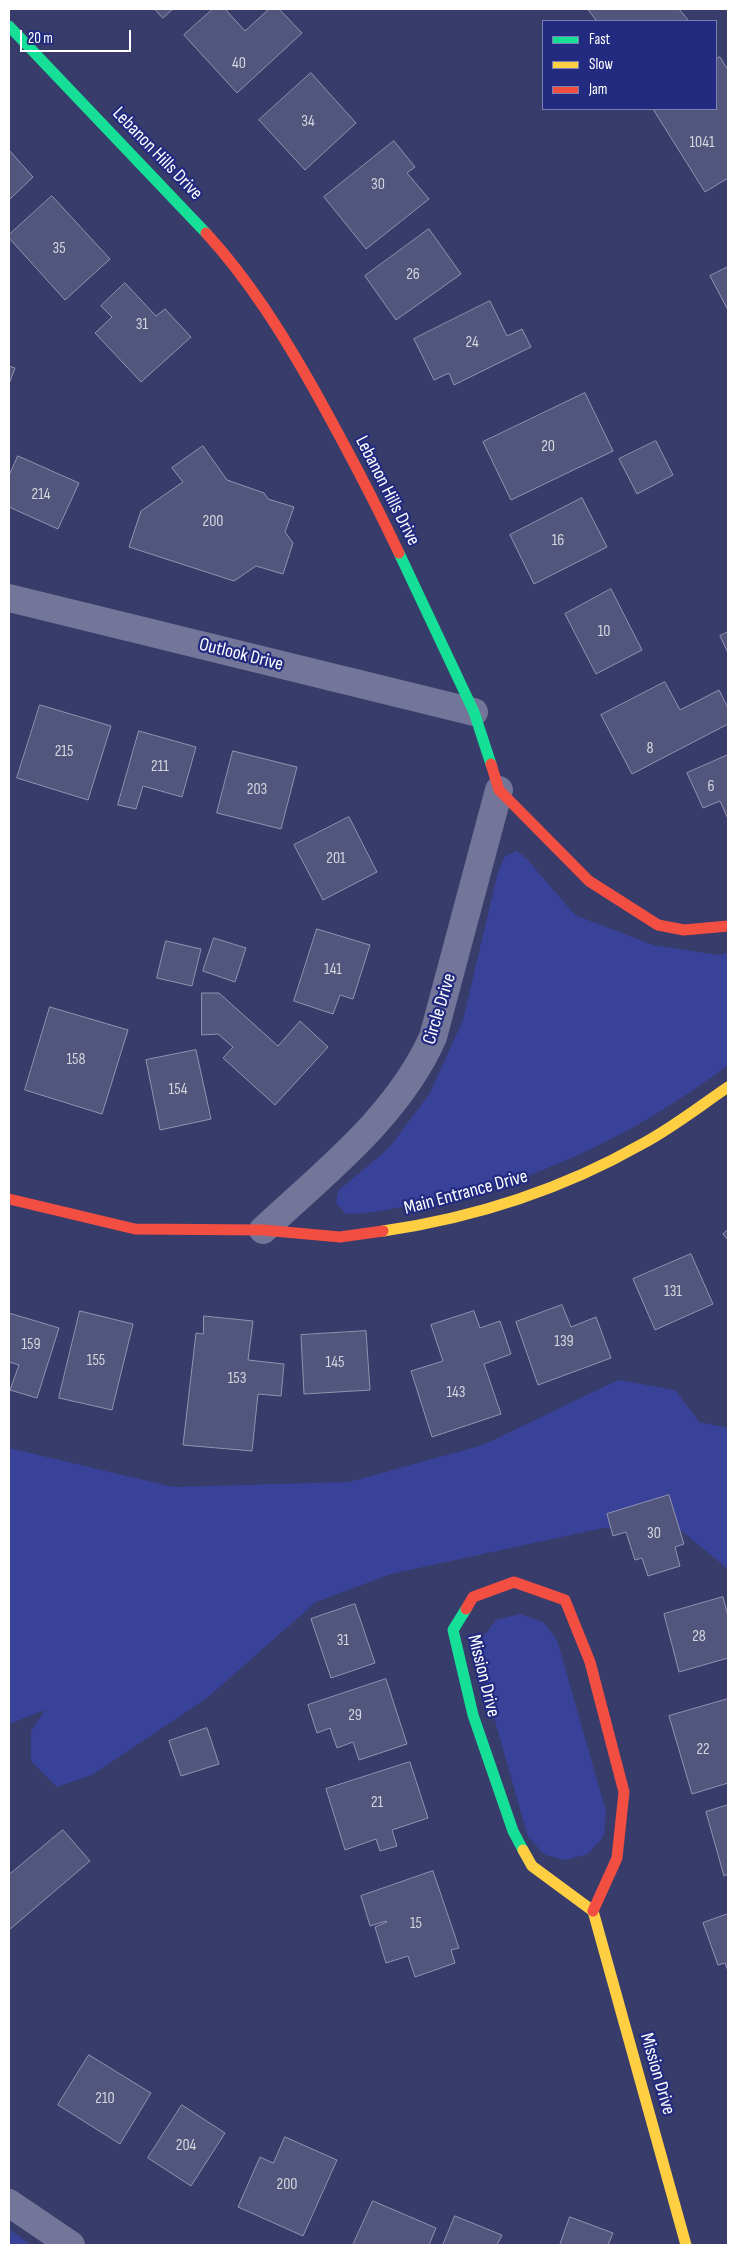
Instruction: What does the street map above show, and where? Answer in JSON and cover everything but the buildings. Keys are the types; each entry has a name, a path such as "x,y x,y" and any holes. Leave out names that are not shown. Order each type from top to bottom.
{"street":[{"name":"Lebanon Hills Drive","path":"9,26 173,196 232,261 282,334 361,473 474,712 499,790 589,881 658,925 684,930 728,926"},
{"name":"Outlook Drive","path":"9,598 474,712"},
{"name":"Circle Drive","path":"264,1230 370,1131 424,1057 433,1037 499,790"},
{"name":"Main Entrance Drive","path":"9,1199 135,1229 264,1230 340,1237 426,1225 551,1189 643,1144 728,1086"},
{"name":"Mission Drive","path":"593,1911 617,1858 624,1792 590,1662 565,1600 514,1582 473,1597 453,1630 473,1715 513,1831 532,1866 593,1911 686,2245"},
{"path":"9,2203 71,2245"}],"shaded area":[{"path":"517,851 527,859 575,915 653,945 718,955 728,953 728,1065 684,1096 639,1124 592,1149 543,1170 501,1184 457,1195 388,1210 346,1214 336,1203 338,1191 389,1148 430,1093 463,1020 498,872 505,856"},
{"path":"618,1380 675,1390 699,1422 728,1428 728,1569 677,1527 603,1528 391,1574 316,1602 207,1698 92,1775 57,1787 31,1761 31,1731 45,1710 9,1724 9,1448 173,1487 349,1482 483,1445"},
{"path":"520,1614 543,1622 557,1640 606,1812 604,1836 588,1854 565,1860 545,1855 528,1837 478,1661 482,1638 496,1620"},
{"path":"9,2229 31,2245 9,2245"}],"traffic: fast":[{"path":"9,26 206,233"},
{"path":"399,553 474,712 491,764"},
{"path":"466,1609 453,1630 473,1715 513,1831 523,1850"}],"traffic: slow":[{"path":"383,1231 484,1210 517,1200 581,1175 653,1138 728,1087"},
{"path":"523,1850 532,1866 593,1911 686,2245"}],"traffic: jam":[{"path":"206,233 252,290 292,351 349,453 399,553"},
{"path":"491,764 499,790 589,881 658,925 684,930 728,926"},
{"path":"9,1199 135,1229 263,1230 340,1237 383,1231"},
{"path":"466,1609 473,1597 514,1582 565,1600 590,1662 624,1792 617,1858 593,1911"}]}
